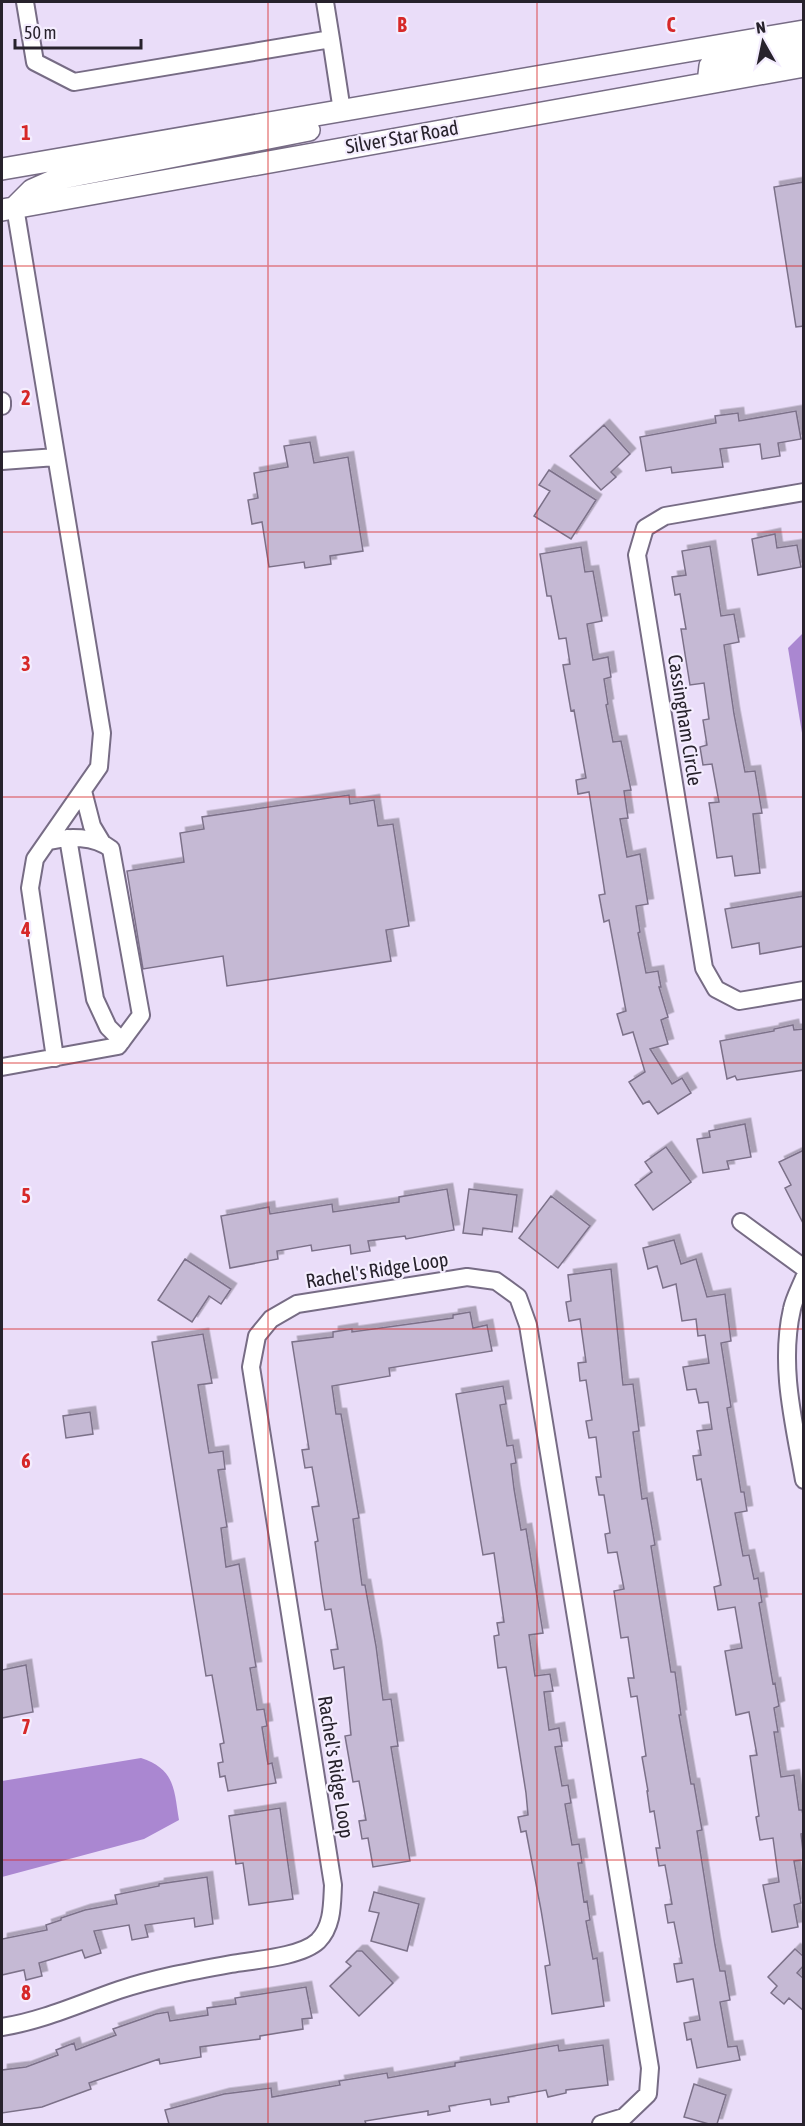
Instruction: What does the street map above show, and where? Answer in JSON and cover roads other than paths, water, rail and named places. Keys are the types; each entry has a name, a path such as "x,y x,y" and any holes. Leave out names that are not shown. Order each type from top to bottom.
{"main road":[{"name":"Silver Star Road","path":"2,169 804,31"},
{"path":"708,83 710,66 804,51"},
{"name":"Silver Star Road","path":"8,208 804,66"},
{"path":"8,208 32,190 57,179 308,131 320,115"}],"street":[{"path":"25,2 35,62 74,82 331,39"},
{"path":"325,2 342,111"},
{"path":"8,208 56,457 102,733 99,767 35,859 30,888 55,1058"},
{"path":"2,401 2,406"},
{"path":"2,461 56,457"},
{"name":"Cassingham Circle","path":"804,492 665,516 645,528 637,555 704,968 716,989 739,1001 804,990"},
{"path":"2,1066 118,1046 141,1015 111,849 101,841 92,826 82,791"},
{"path":"49,841 68,838 101,841"},
{"path":"68,838 95,999 108,1027 122,1041"},
{"path":"741,1222 804,1268"},
{"name":"Rachel's Ridge Loop","path":"2,2027 69,2008 122,1989 183,1973 294,1953 318,1941 332,1917 333,1885 251,1367 257,1336 272,1319 297,1304 467,1277 496,1281 518,1297 528,1325 651,2068 648,2094 624,2117 601,2124"},
{"path":"804,1278 792,1307 786,1369 804,1480"}]}
